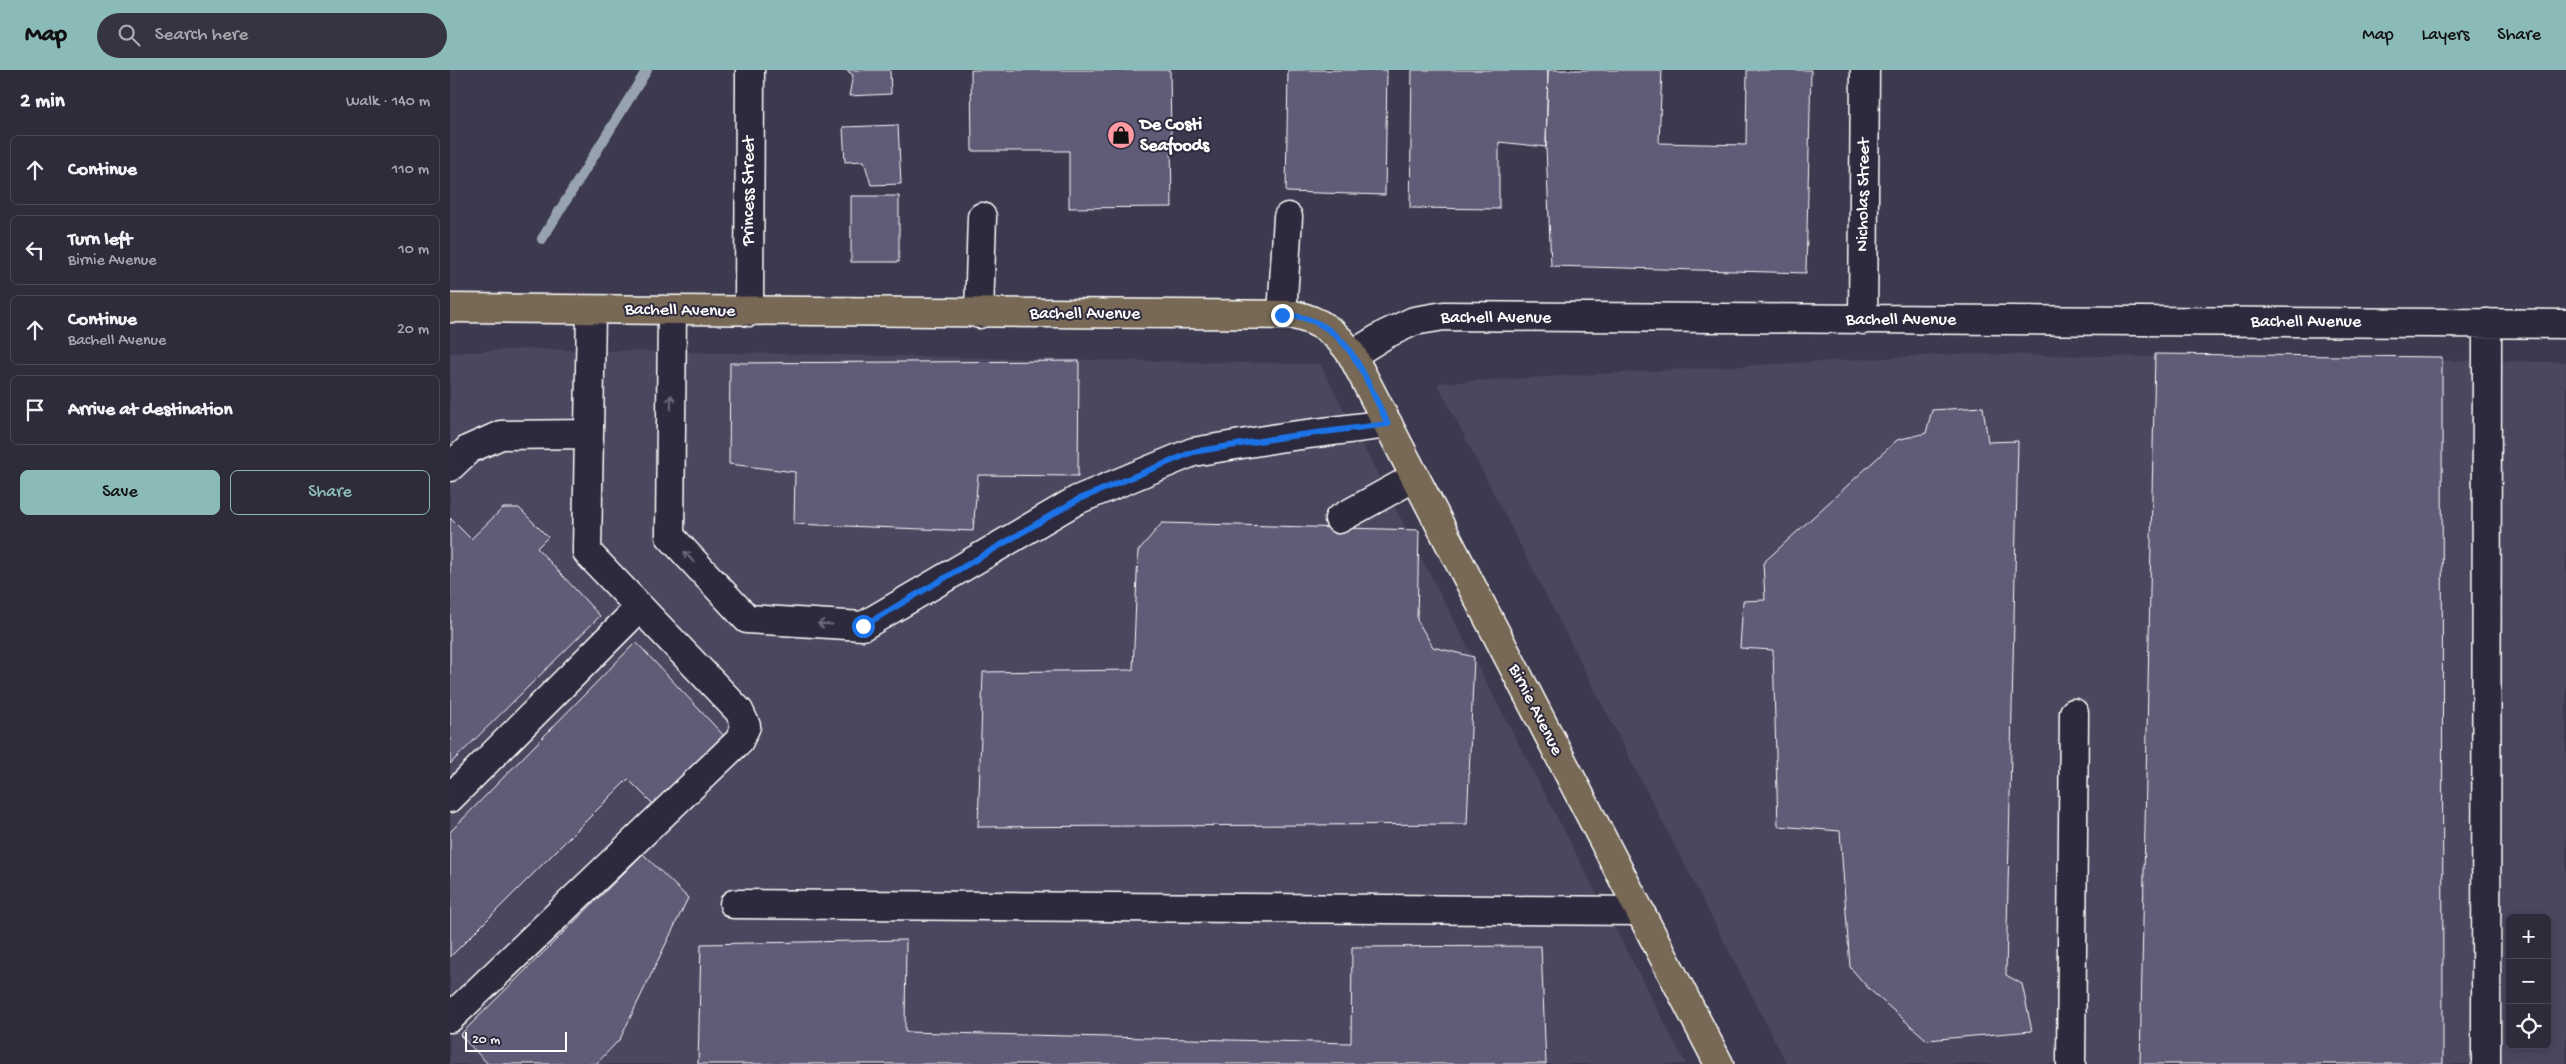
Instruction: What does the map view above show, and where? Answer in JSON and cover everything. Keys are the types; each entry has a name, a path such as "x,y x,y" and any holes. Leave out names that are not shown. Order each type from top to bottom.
{"main road":[{"name":"Bachell Avenue","path":"450,308 979,314 1282,315 1312,319 1328,328 1342,340 1352,355"},
{"name":"Birnie Avenue","path":"1352,355 1719,1064"}],"street":[{"name":"Princess Street","path":"749,312 750,70"},
{"name":"Nicholas Street","path":"1863,320 1865,70"},
{"path":"979,314 982,217"},
{"path":"1282,315 1288,217"},
{"path":"450,1018 739,741 746,726 739,711 587,552 591,310"},
{"path":"672,311 670,536 747,619 863,626 1077,500 1193,452 1284,437 1388,424"},
{"name":"Bachell Avenue","path":"1352,355 1386,334 1414,321 1444,316 2566,324"},
{"path":"2486,1064 2487,323"},
{"path":"450,467 469,449 501,435 589,434"},
{"path":"1339,519 1415,477"},
{"path":"450,798 640,608"},
{"path":"2071,1064 2074,713"},
{"path":"734,904 1640,911"}],"shaded area":[{"path":"524,349 1320,364 1686,1064 450,1064 450,353"},
{"path":"1957,354 2566,362 2566,1064 1787,1064 1437,383"}],"building":[{"path":"846,70 890,70 891,94 849,96 853,75"},
{"path":"971,70 1170,70 1172,207 1069,208 1069,151 972,151"},
{"path":"1288,70 1387,70 1385,195 1286,192"},
{"path":"1412,70 1548,70 1546,147 1499,142 1499,209 1410,208"},
{"path":"1548,70 1662,70 1659,143 1746,145 1747,70 1811,70 1806,273 1551,266 1546,147"},
{"path":"898,125 901,184 871,185 864,161 845,162 843,127"},
{"path":"851,196 899,196 899,262 851,262"},
{"path":"2155,354 2442,357 2443,1064 2140,1064"},
{"path":"1079,361 1078,476 978,475 973,531 794,524 795,472 729,464 730,363"},
{"path":"1983,407 1988,442 2018,441 2006,975 2022,984 2032,1031 1927,1040 1869,989 1850,967 1840,831 1778,826 1773,650 1740,648 1743,601 1765,600 1763,563 1897,440 1926,433 1932,410"},
{"path":"503,508 519,508 548,537 537,548 600,616 450,764 450,518 471,539"},
{"path":"1162,523 1419,530 1417,620 1433,647 1474,657 1467,824 978,827 983,672 1133,670 1138,551"},
{"path":"636,642 726,738 656,807 628,779 450,957 450,832"},
{"path":"643,854 688,898 620,1039 596,1064 488,1064 460,1035"},
{"path":"906,940 905,1032 1351,1043 1352,947 1541,946 1546,1064 698,1064 701,944"}],"waterway":[{"path":"542,239 647,70"}],"place":[{"name":"De Costi Seafoods","path":"1121,135"}],"route":[{"path":"863,626 1077,500 1193,452 1284,437 1388,424 1352,355 1342,340 1328,328 1312,319 1294,315 1282,315"}]}
